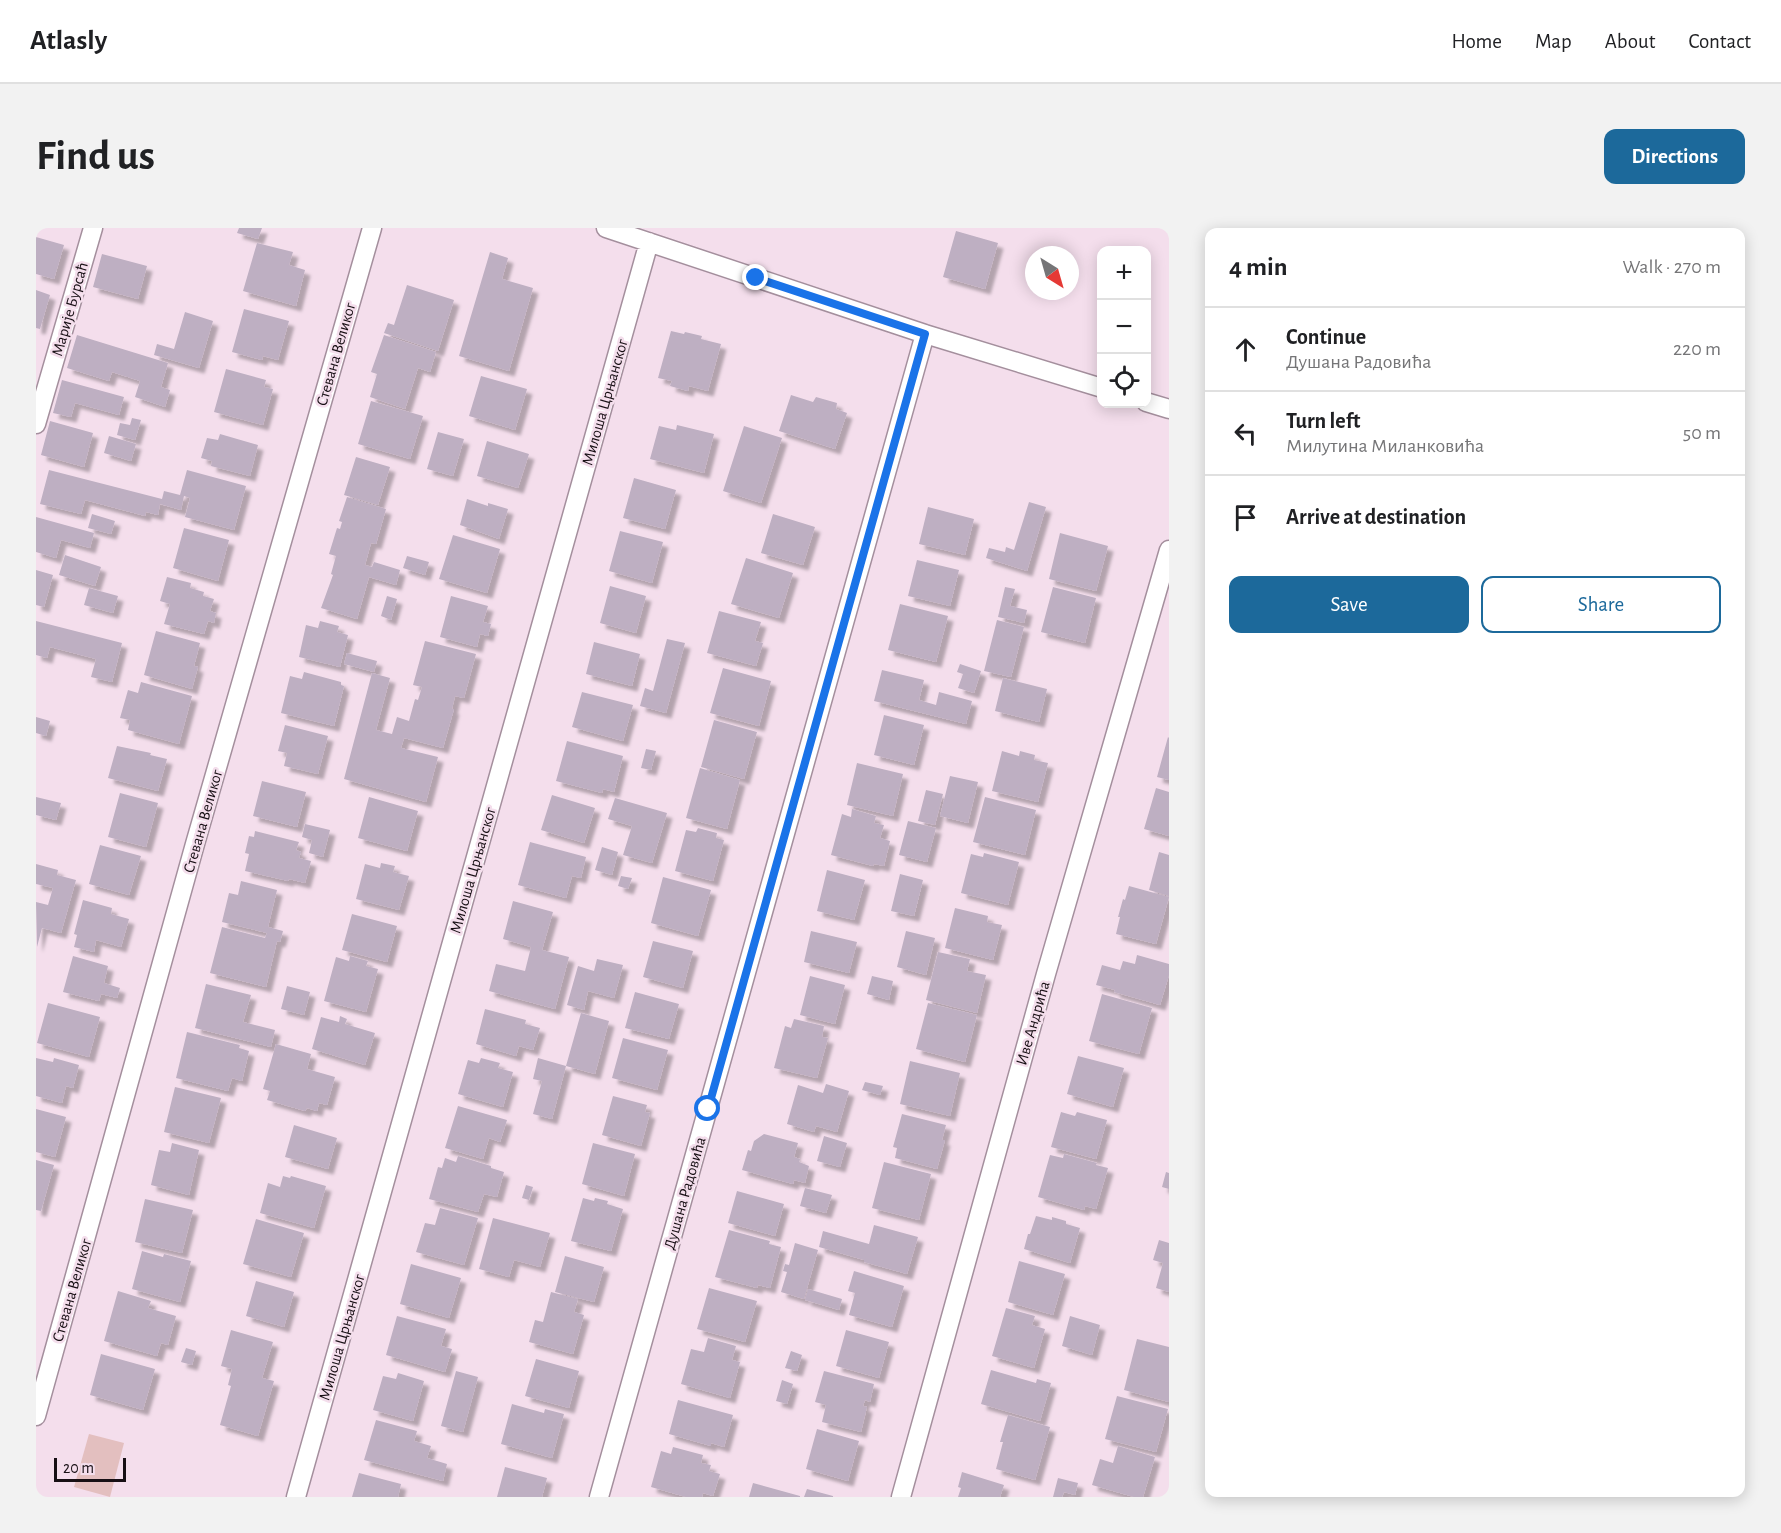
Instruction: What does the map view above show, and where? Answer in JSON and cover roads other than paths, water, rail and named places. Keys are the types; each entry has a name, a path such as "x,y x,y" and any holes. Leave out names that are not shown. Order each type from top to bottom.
{"street":[{"name":"Марије Бурсаћ","path":"36,424 93,228"},
{"name":"Стевана Великог","path":"36,1416 198,832 372,228"},
{"path":"606,228 925,334 1097,387"},
{"name":"Милоша Црњанског","path":"296,1497 650,242"},
{"name":"Душана Радовића","path":"599,1497 925,334"},
{"path":"1151,404 1169,409"},
{"name":"Иве Андрића","path":"901,1497 1049,963 1169,549"}]}
